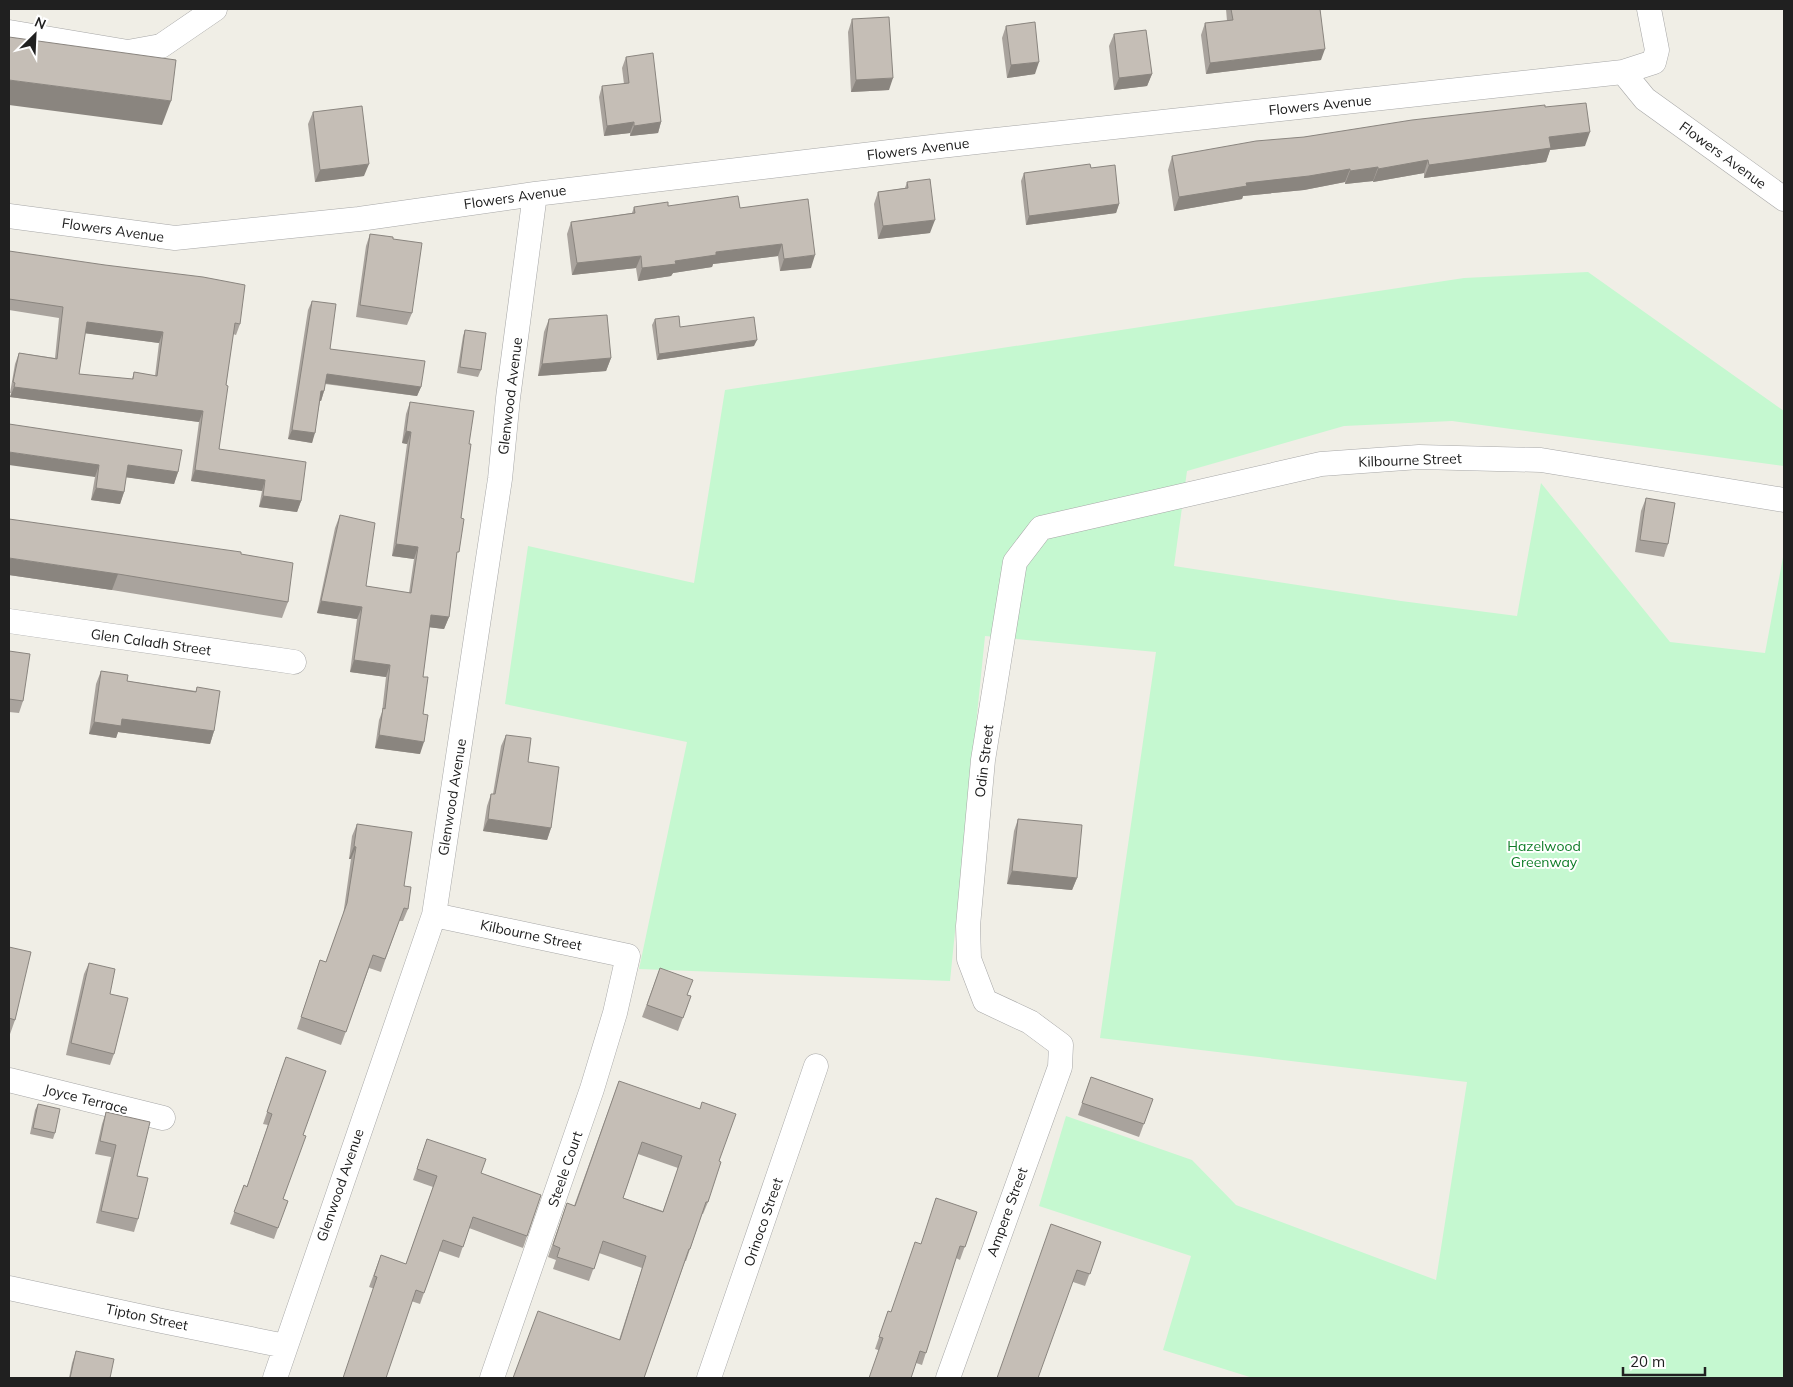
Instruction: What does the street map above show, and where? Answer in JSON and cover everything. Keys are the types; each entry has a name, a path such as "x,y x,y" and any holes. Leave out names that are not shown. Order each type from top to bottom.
{"street":[{"path":"9,32 128,52 161,46 215,9"},
{"path":"1623,72 1654,62 1658,50 1649,9"},
{"name":"Flowers Avenue","path":"9,216 175,238 359,219 535,194 940,146 1623,72 1645,99 1784,199"},
{"name":"Glenwood Avenue","path":"275,1378 434,915 500,479 508,398 535,194"},
{"name":"Kilbourne Street","path":"1041,528 1320,464 1420,458 1541,460 1784,500"},
{"name":"Odin Street","path":"1041,528 1015,562 983,760 968,926 969,959 985,1001 1030,1022 1060,1045"},
{"name":"Glen Caladh Street","path":"9,621 294,662"},
{"name":"Kilbourne Street","path":"434,915 628,956"},
{"name":"Steele Court","path":"492,1378 592,1090 615,1013 628,956"},
{"name":"Ampere Street","path":"948,1378 1060,1067 1060,1045"},
{"name":"Orinoco Street","path":"709,1378 816,1066"},
{"name":"Joyce Terrace","path":"9,1080 163,1118"},
{"name":"Tipton Street","path":"9,1288 285,1346"}],"green space":[{"name":"Hazelwood Greenway","path":"1588,272 1784,411 1784,466 1452,421 1344,426 1187,471 1174,566 1401,601 1517,616 1541,483 1670,642 1765,653 1784,552 1784,1378 1253,1378 1163,1350 1191,1256 1039,1206 1066,1116 1192,1160 1236,1205 1436,1280 1467,1082 1100,1038 1156,652 985,636 950,981 639,969 687,742 505,704 528,546 694,583 725,390 1464,278"}],"building":[{"path":"1231,9 1320,9 1325,49 1210,63 1205,23 1233,20"},
{"path":"889,17 893,78 856,80 852,19"},
{"path":"1035,22 1039,62 1011,65 1006,26"},
{"path":"1146,30 1152,74 1119,78 1114,34"},
{"path":"9,37 176,60 171,101 9,80"},
{"path":"653,53 661,122 634,126 634,122 607,126 602,86 629,83 626,57"},
{"path":"1586,103 1590,132 1549,137 1551,148 1429,165 1428,160 1378,169 1378,167 1350,171 1350,169 1246,183 1247,186 1179,197 1172,156 1256,141 1304,137 1412,120 1545,105 1545,107"},
{"path":"362,106 369,164 320,170 313,112"},
{"path":"1090,164 1091,168 1115,165 1119,204 1029,216 1024,173"},
{"path":"930,179 935,220 883,226 878,192 908,188 907,182"},
{"path":"738,196 740,208 808,199 815,255 784,259 782,244 716,252 716,255 675,261 676,264 642,268 641,256 577,263 571,222 635,213 634,207 668,202 668,206"},
{"path":"370,234 422,243 412,313 360,305"},
{"path":"9,251 203,277 245,285 240,324 235,323 219,449 306,462 301,501 263,496 265,480 195,470 203,411 14,387 15,383 13,382 19,353 57,359 63,307 9,299","holes":["87,322 163,332 157,376 134,372 133,379 79,374"]},
{"path":"312,301 336,304 330,349 425,361 421,387 327,374 324,391 321,391 315,433 292,430"},
{"path":"607,315 611,358 542,364 549,319"},
{"path":"679,316 680,327 754,317 757,340 659,354 655,319"},
{"path":"465,330 486,333 481,370 460,367"},
{"path":"410,402 474,411 461,518 464,519 459,552 457,552 449,617 431,615 423,677 428,677 423,714 428,715 424,742 379,735 383,708 385,709 390,665 354,660 362,607 321,601 340,515 375,523 366,586 411,593 418,547 396,544 411,432 406,431"},
{"path":"9,424 182,450 178,472 128,465 124,492 96,488 99,465 9,452"},
{"path":"1646,498 1675,503 1668,544 1640,540"},
{"path":"9,519 241,552 241,554 293,563 288,602 9,558"},
{"path":"9,651 30,654 23,701 9,699"},
{"path":"101,671 128,675 127,681 196,692 197,687 220,691 214,731 122,719 121,726 94,722"},
{"path":"506,735 531,738 528,762 559,767 551,828 488,819 491,794 495,794"},
{"path":"1018,819 1082,825 1077,878 1012,871"},
{"path":"357,824 412,832 404,886 411,887 408,909 404,908 385,959 373,955 346,1032 301,1017 320,960 326,962 347,903 356,847 354,846"},
{"path":"9,947 31,952 15,1020 9,1018"},
{"path":"89,963 115,969 110,994 128,998 114,1054 71,1043"},
{"path":"660,968 693,980 687,995 691,996 683,1018 647,1005"},
{"path":"286,1057 326,1071 303,1135 306,1136 283,1199 288,1201 278,1228 234,1212 244,1185 247,1187 272,1114 267,1112"},
{"path":"1091,1077 1153,1099 1144,1124 1082,1103"},
{"path":"619,1081 700,1109 702,1102 736,1114 719,1161 721,1162 708,1202 706,1202 644,1378 513,1378 538,1311 620,1340 646,1256 603,1241 594,1269 557,1257 560,1248 553,1245 567,1203 575,1206","holes":["642,1142 682,1156 663,1212 623,1198"]},
{"path":"38,1104 60,1109 55,1133 33,1128"},
{"path":"106,1112 150,1122 137,1176 148,1178 138,1219 101,1211 116,1145 100,1141"},
{"path":"427,1139 486,1159 481,1173 541,1195 527,1236 473,1217 463,1247 443,1240 424,1293 416,1290 386,1378 343,1378 377,1277 374,1276 381,1255 406,1264 437,1176 417,1169"},
{"path":"936,1198 977,1212 965,1247 960,1246 926,1353 920,1351 911,1378 869,1378 883,1338 879,1337 888,1311 891,1312 915,1242 921,1244"},
{"path":"1051,1224 1101,1242 1090,1274 1077,1270 1038,1378 997,1378"},
{"path":"76,1351 114,1359 110,1378 70,1378"}]}
